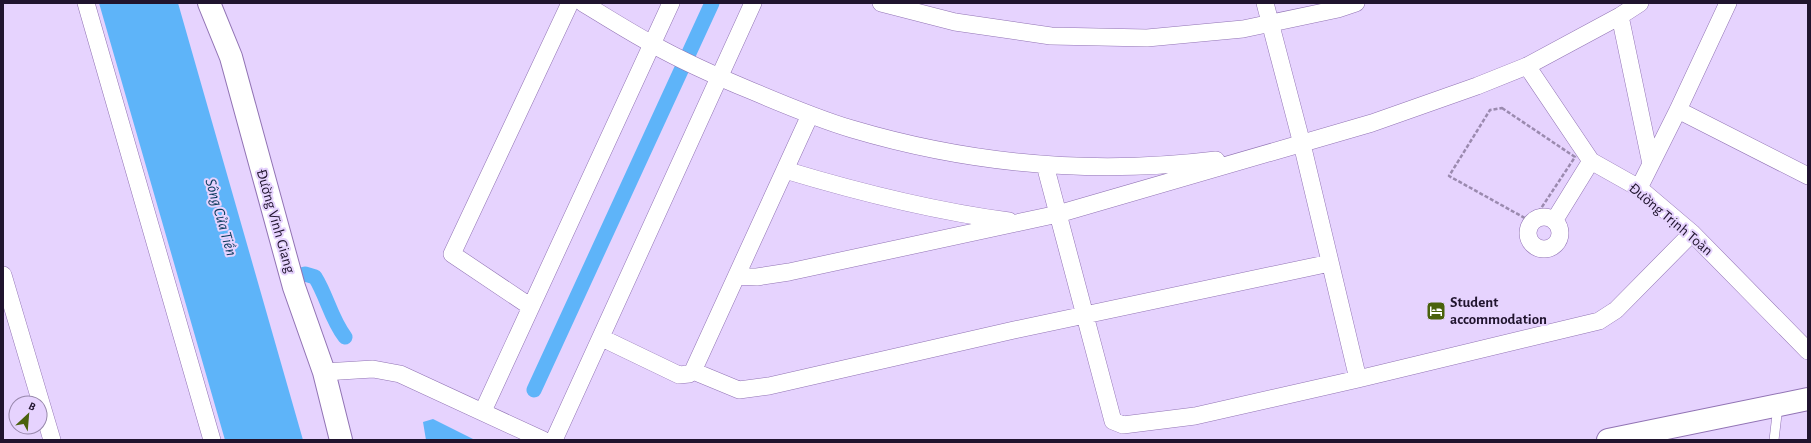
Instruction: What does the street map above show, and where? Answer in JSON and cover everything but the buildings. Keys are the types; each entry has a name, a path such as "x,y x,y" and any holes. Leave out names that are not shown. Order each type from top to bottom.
{"street":[{"path":"86,3 212,440"},
{"name":"Đường Vĩnh Giang","path":"210,3 231,57 294,287 324,372 342,440"},
{"path":"531,307 452,254 570,3"},
{"path":"583,3 657,47 712,73 810,115 865,133 935,150 992,159 1046,165 1107,167 1151,166 1237,158 1280,150"},
{"path":"482,411 657,47 671,3"},
{"path":"554,440 602,338 712,73 753,3"},
{"path":"881,3 955,22 1051,36 1147,38 1243,29 1338,9 1356,3"},
{"path":"1265,3 1302,144 1358,379"},
{"path":"737,276 757,277 789,272 1058,214 1380,121 1477,86 1527,66 1620,16 1640,3"},
{"path":"1639,188 1678,110 1728,3"},
{"path":"1620,16 1651,164"},
{"name":"Đường Trịnh Toàn","path":"1527,66 1591,160 1639,188 1692,233 1808,351"},
{"path":"1678,110 1808,176"},
{"path":"602,338 679,375 689,374 693,371 810,115"},
{"path":"1554,221 1591,160"},
{"path":"1046,165 1113,421 1123,425 1195,416 1358,379 1599,321 1616,310 1692,233"},
{"path":"785,170 920,205 969,216 1021,222"},
{"path":"1544,217 1554,221 1560,230 1558,241 1555,245 1544,249 1534,246 1528,238 1528,233 1532,222 1544,217"},
{"path":"693,371 739,390 769,386 1014,330 1330,263"},
{"path":"3,274 52,440"},
{"path":"324,372 374,369 387,370 414,379 542,440"},
{"path":"1608,440 1808,399"}],"lane":[{"path":"1774,440 1778,406"}],"path":[{"path":"1502,108 1575,157 1532,222 1449,176 1490,110 1502,108"}],"water":[{"name":"Sông Cửa Tiền","path":"99,3 178,3 303,440 225,440"},
{"path":"433,419 475,440 426,440 423,422"}],"waterway":[{"path":"534,390 712,3"},
{"path":"296,276 305,274 315,277 336,323 345,337"}],"place":[{"name":"Student accommodation","path":"1436,311"}]}
